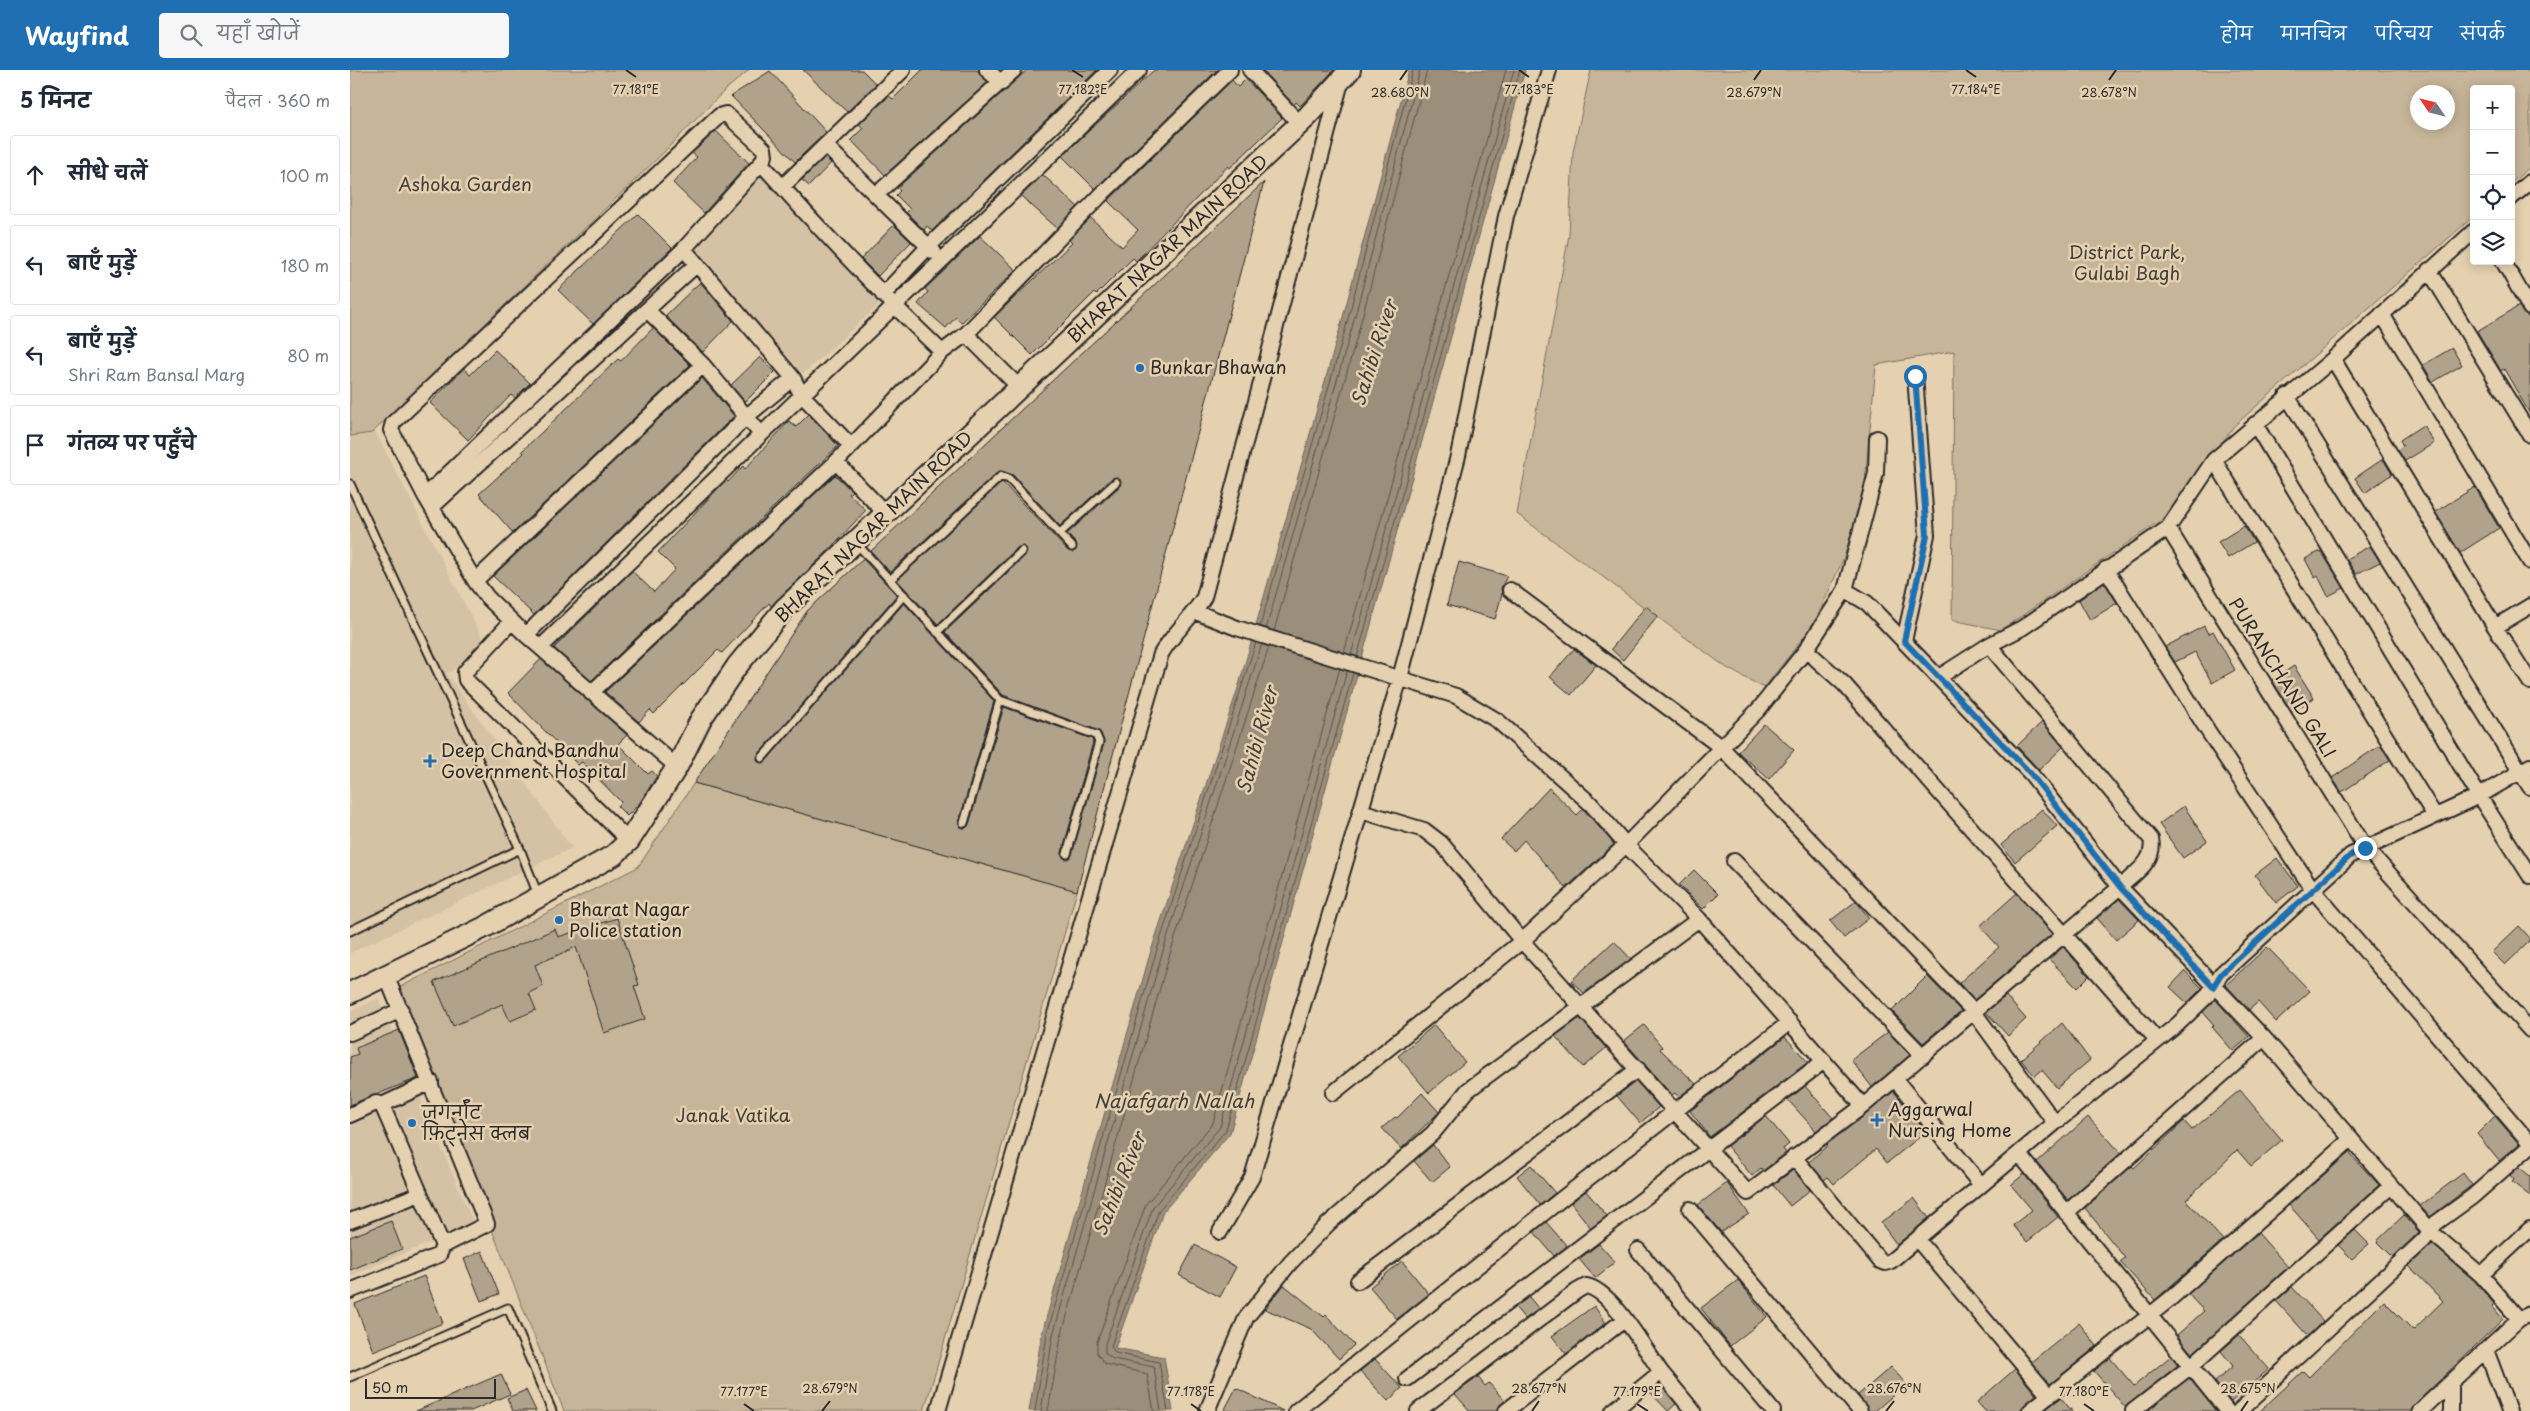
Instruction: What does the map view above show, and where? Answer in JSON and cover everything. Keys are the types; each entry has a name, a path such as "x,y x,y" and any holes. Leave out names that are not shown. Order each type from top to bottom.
{"street":[{"path":"782,187 904,70"},
{"path":"987,70 1002,83"},
{"path":"877,194 1002,83 1014,70"},
{"path":"883,295 929,246 1110,70"},
{"path":"540,646 1139,70"},
{"path":"591,693 836,462 850,445 942,352 966,334 1104,193 1230,70"},
{"path":"1250,70 1300,124"},
{"path":"1220,1232 1252,1176 1400,678 1458,456 1506,216 1549,70"},
{"path":"938,1411 1161,654 1177,632 1196,612 1204,597 1346,74"},
{"name":"BHARAT NAGAR MAIN ROAD","path":"350,994 485,927 614,855 629,841 677,767 701,719 737,666 785,608 1300,124 1346,74"},
{"path":"429,501 684,249 761,163 765,156 764,149 726,114 719,116 393,423 391,430 392,435 429,501 474,581 511,622 677,767"},
{"path":"826,146 877,194 929,246 940,260"},
{"path":"761,163 883,295 942,352"},
{"path":"2515,196 2528,189"},
{"path":"1938,677 1989,645 2022,628 2168,528 2214,460 2287,396 2333,359 2428,270 2470,234"},
{"path":"684,249 793,378 801,394 850,445"},
{"path":"429,501 648,311 697,264"},
{"path":"2505,265 2530,308"},
{"path":"2428,270 2530,435"},
{"path":"648,311 703,365 760,433"},
{"path":"2382,314 2530,562"},
{"path":"966,334 1020,388"},
{"path":"2333,359 2494,627 2530,682"},
{"path":"474,581 703,365"},
{"path":"1904,641 1927,535 1915,376"},
{"path":"526,635 747,416 793,378"},
{"path":"2287,396 2525,769 2530,787"},
{"path":"2255,424 2479,796 2530,876"},
{"path":"1333,1093 1522,941 1626,845 1759,709 1806,650 1845,590 1876,473 1877,438"},
{"path":"2214,460 2435,816"},
{"path":"836,462 886,514"},
{"name":"PURANCHAND GALI","path":"2168,528 2365,848 2530,1030"},
{"path":"2106,569 2208,731 2313,890 2530,1145 2472,1197 2436,1223 2424,1240 2239,1411"},
{"path":"1510,590 1722,748 1974,1012 2055,1124"},
{"path":"1845,590 1867,603 2031,774 2120,887 2213,987 2264,1038 2430,1231 2525,1316 2420,1411"},
{"path":"2494,627 2530,606"},
{"path":"1196,612 1237,628 1456,696 1498,721 1592,804 1626,845 1700,919 1863,1106"},
{"path":"511,622 465,672 466,680 629,841"},
{"path":"1361,811 1424,830 1441,843 1522,941 1748,1193 1863,1106 2120,887 2150,858 2153,848 2151,839 1989,645"},
{"path":"1806,650 1844,684 2157,1040"},
{"path":"1794,1157 1880,1261 1885,1263 1891,1261 2177,1025 2213,987 2221,974 2351,855 2479,796 2525,769"},
{"path":"1734,861 1922,1056"},
{"path":"1207,1411 1246,1318 1290,1262 1328,1224 1432,1133 1468,1090 1700,919"},
{"path":"350,1291 439,1255 443,1246 487,1224 386,975"},
{"path":"350,1033 401,1010"},
{"path":"1296,1411 1674,1111 1790,1022"},
{"path":"2066,1213 2264,1038"},
{"path":"1407,1379 1824,1061"},
{"path":"1358,1282 1638,1069"},
{"path":"1895,1079 1981,1185"},
{"path":"350,1115 376,1103 382,1105 431,1082"},
{"path":"382,1105 443,1246"},
{"path":"2030,1411 2148,1316 2351,1138"},
{"path":"2020,1155 2148,1316 2227,1411"},
{"path":"2133,1411 2190,1367 2391,1186"},
{"path":"350,1221 420,1194"},
{"path":"1690,1209 1860,1411"},
{"path":"2481,1275 2530,1229"},
{"path":"1917,1239 2049,1396"},
{"path":"1638,1250 1773,1411"},
{"path":"1425,1409 1495,1352 1586,1286 1600,1292 1624,1320 1661,1372 1693,1411"},
{"path":"1506,1411 1624,1320"},
{"path":"2486,1350 2508,1411"},
{"path":"1613,1411 1661,1372"},
{"path":"2451,1411 2452,1383"}],"lane":[{"path":"890,580 1001,476 1009,479 1072,547"},
{"path":"1060,533 1116,482"},
{"path":"350,484 520,849 539,897"},
{"path":"856,543 1000,700 1092,732 1098,739 1067,854"},
{"path":"937,632 1022,551"},
{"path":"762,758 904,595"},
{"path":"964,823 1000,700"},
{"path":"350,931 520,849"},
{"path":"350,1377 508,1308 552,1411"}],"shaded area":[{"path":"760,174 880,304 803,374 684,245"},
{"name":"Deep Chand Bandhu Government Hospital","path":"366,414 487,647 447,674 572,848 350,953 350,425"},
{"path":"378,998 474,1224 350,1276 350,1012"}],"green space":[{"name":"Ashoka Garden","path":"350,70 749,70 724,91 662,154 372,433 350,436"},
{"name":"District Park, Gulabi Bagh","path":"1591,70 2530,70 2530,167 2515,180 2515,85 2470,85 2470,220 2234,426 2171,513 2001,630 1952,620 1954,351 1876,365 1865,482 1845,555 1814,624 1764,688 1727,668 1517,514 1569,235 1573,152"},
{"name":"Janak Vatika","path":"694,783 1077,891 924,1411 564,1411 396,989 638,867"}],"water":[{"name":"Najafgarh Nallah","path":"1409,70 1525,70 1230,1133 1163,1212 1115,1348 1164,1357 1173,1411 1029,1411 1042,1333 1150,954 1239,685 1340,328"}],"building":[{"path":"803,70 862,70 876,84 847,112"},
{"path":"922,70 977,70 988,82 885,175 851,140 863,128 859,124 889,96 893,99"},
{"path":"1027,70 1097,70 932,231 927,226 924,230 906,213 910,209 896,195 900,191 897,188"},
{"path":"1154,70 1217,70 1095,189 1062,156"},
{"path":"1262,70 1334,70 1300,106 1296,102 1294,105"},
{"path":"770,71 826,132 795,162 731,96"},
{"path":"1246,79 1282,118 1230,168 1228,166 1136,261 1133,258 1096,295 1094,293 1032,355 994,317 1072,243 1069,240 1091,218 1122,247 1138,230 1108,201 1232,80 1238,87"},
{"path":"716,131 749,163 704,213 673,183 697,157 692,153"},
{"path":"825,157 831,163 809,186 802,180"},
{"path":"1043,175 1078,207 1057,228 1021,196"},
{"name":"Bunkar Bhawan","path":"1264,182 1077,891 694,783 807,611 863,559 897,595 758,755 758,762 766,761 904,603 994,701 959,822 961,827 966,828 969,824 1004,707 1092,739 1093,742 1062,853 1065,859 1071,857 1104,743 1101,733 1003,695 945,632 1026,555 1026,548 1018,547 938,624 897,580 1002,482 1068,551 1074,552 1077,545 1067,534 1120,486 1120,479 1112,478 1060,526 1013,475 999,471 890,572 871,551"},
{"path":"638,214 672,248 593,324 558,290"},
{"path":"894,225 911,242 878,276 861,259"},
{"path":"980,236 1016,270 961,323 956,317 946,328 918,304 928,292 925,289"},
{"path":"700,282 733,321 703,352 665,316"},
{"path":"2519,306 2523,313 2530,318 2530,414 2504,369 2501,371 2477,331"},
{"path":"653,328 690,365 513,533 479,494 524,453 522,451 618,359 621,361"},
{"path":"2452,348 2462,365 2433,382 2423,365"},
{"path":"495,350 530,383 515,398 511,395 468,440 430,403 464,368 470,375"},
{"path":"760,357 775,372 745,402 731,385"},
{"path":"702,378 734,416 534,615 493,576"},
{"path":"809,414 838,446 591,681 554,648 632,571 654,592 675,569 658,552 726,480 728,482 743,466 745,469 789,421 796,427"},
{"path":"2423,425 2434,443 2405,461 2398,450 2403,446 2400,440"},
{"path":"2383,459 2392,474 2365,493 2355,478"},
{"path":"835,475 852,491 849,494 866,510 824,555 771,606 769,603 722,653 718,650 654,714 650,710 639,722 605,692"},
{"path":"2475,487 2499,528 2460,553 2435,512"},
{"path":"2244,526 2254,542 2228,558 2218,542"},
{"path":"2370,546 2380,562 2356,574 2346,559"},
{"path":"2321,551 2344,588 2328,596 2318,576 2315,578 2305,559"},
{"path":"1459,562 1507,576 1501,588 1502,594 1495,619 1447,605"},
{"path":"2104,582 2117,603 2090,620 2079,600"},
{"path":"1646,606 1658,616 1623,660 1611,649"},
{"path":"2204,626 2208,634 2213,631 2235,670 2212,683 2195,652 2175,662 2165,647"},
{"path":"1574,649 1596,665 1571,695 1550,677"},
{"path":"541,659 627,735 618,744 648,774 652,771 657,776 639,804 627,816 617,806 621,802 582,762 578,765 508,693"},
{"path":"2294,666 2314,698 2292,712 2272,680"},
{"path":"2042,722 2063,747 2039,770 2017,746"},
{"path":"1764,724 1794,750 1769,779 1738,752"},
{"path":"2380,745 2390,760 2342,792 2332,778"},
{"path":"1549,788 1577,815 1583,809 1614,844 1566,888 1524,840 1514,851 1501,839"},
{"path":"2184,806 2207,841 2183,858 2159,824"},
{"path":"2042,809 2057,826 2015,862 2001,845"},
{"path":"2277,858 2298,886 2276,903 2255,875"},
{"path":"1694,870 1718,894 1703,909 1679,885"},
{"path":"2017,893 2052,934 1974,1000 1959,983 1999,947 1980,926"},
{"path":"2119,899 2139,920 2116,940 2097,918"},
{"path":"1856,901 1869,918 1844,938 1830,921"},
{"path":"617,918 639,985 634,986 645,1019 604,1033 576,947 535,965 543,986 529,993 536,1010 510,1021 502,1004 453,1026 434,982 555,929 558,937"},
{"path":"2519,926 2530,938 2530,941 2505,965 2492,952"},
{"path":"1614,941 1631,959 1584,993 1571,981"},
{"path":"2063,947 2089,976 2077,988 2049,959"},
{"path":"2267,947 2310,991 2276,1022 2258,1002 2249,1010 2226,985"},
{"path":"2185,971 2202,988 2187,1003 2170,987"},
{"path":"1927,976 1961,1011 1923,1043 1892,1011"},
{"path":"2006,996 2026,1019 2008,1036 1986,1012"},
{"path":"2215,999 2249,1037 2233,1051 2212,1027 2214,1025 2203,1012"},
{"path":"1580,1018 1606,1048 1583,1067 1555,1036"},
{"path":"2062,1023 2090,1060 2057,1088 2042,1070 2035,1076 2021,1060"},
{"path":"1434,1025 1465,1062 1429,1093 1398,1056"},
{"path":"1644,1025 1662,1047 1660,1049 1696,1084 1679,1097 1675,1093 1672,1095 1624,1041"},
{"path":"399,1030 418,1078 350,1105 350,1057 358,1054 356,1048"},
{"path":"1888,1032 1910,1055 1872,1087 1851,1060"},
{"path":"1785,1037 1808,1062 1710,1137 1690,1111"},
{"path":"1636,1081 1659,1107 1640,1123 1617,1096"},
{"path":"1805,1086 1833,1118 1816,1131 1788,1100"},
{"path":"2240,1090 2282,1140 2251,1166 2237,1150 2186,1200 2223,1240 2155,1300 2120,1262 2125,1258 2085,1208 2132,1166 2134,1168 2184,1121 2192,1130"},
{"path":"1894,1091 1926,1132 1887,1163 1876,1149 1834,1184 1828,1177 1824,1180 1809,1162 1827,1144"},
{"path":"1422,1093 1439,1112 1401,1149 1382,1128 1395,1117 1397,1118"},
{"path":"1766,1116 1789,1144 1783,1149 1786,1153 1763,1171 1761,1168 1752,1176 1727,1146"},
{"path":"2495,1116 2519,1144 2499,1161 2477,1134"},
{"path":"2088,1117 2121,1153 2068,1200 2037,1162"},
{"path":"1433,1145 1450,1167 1432,1182 1414,1161"},
{"path":"2349,1153 2379,1185 2319,1239 2289,1205"},
{"path":"1531,1165 1555,1193 1540,1205 1517,1176"},
{"path":"2519,1167 2530,1176 2530,1196 2512,1182 2514,1180 2510,1175"},
{"path":"1793,1170 1810,1190 1790,1206 1773,1185"},
{"path":"2463,1173 2472,1185 2430,1217 2420,1206"},
{"path":"2024,1174 2058,1217 2027,1242 2013,1225 2032,1210 2011,1185"},
{"path":"1727,1183 1749,1214 1721,1232 1698,1205"},
{"path":"1586,1191 1607,1216 1591,1228 1571,1203"},
{"path":"1914,1198 1929,1218 1897,1245 1881,1223"},
{"path":"2404,1215 2419,1232 2393,1257 2377,1241"},
{"path":"391,1221 402,1249 350,1270 350,1237"},
{"path":"1546,1222 1567,1246 1554,1256 1534,1232"},
{"path":"2355,1230 2369,1244 2352,1259 2338,1245"},
{"path":"2258,1233 2288,1267 2192,1354 2177,1335 2204,1311 2188,1294"},
{"path":"1599,1244 1615,1262 1595,1278 1579,1259"},
{"path":"2432,1244 2475,1281 2494,1304 2492,1306 2503,1319 2414,1405 2411,1411 2260,1411 2303,1371 2309,1377 2384,1301 2413,1330 2443,1301 2409,1266"},
{"path":"1195,1245 1236,1267 1220,1297 1179,1275"},
{"path":"482,1251 499,1294 481,1301 464,1259"},
{"path":"1402,1261 1429,1294 1397,1319 1370,1287"},
{"path":"424,1276 443,1323 373,1351 355,1304"},
{"path":"1738,1280 1767,1317 1730,1346 1701,1308"},
{"path":"1284,1285 1324,1317 1326,1315 1354,1345 1339,1359 1311,1329 1265,1309"},
{"path":"2292,1287 2323,1321 2308,1336 2276,1301"},
{"path":"1529,1297 1539,1309 1525,1319 1515,1307"},
{"path":"1594,1306 1606,1323 1566,1354 1552,1336"},
{"path":"2079,1323 2097,1346 2050,1384 2031,1362"},
{"path":"2239,1335 2269,1369 2231,1402 2215,1382 2233,1366 2221,1351"},
{"path":"2171,1356 2178,1365 2125,1407 2094,1371 2110,1358 2134,1386"},
{"path":"1375,1359 1402,1388 1388,1401 1360,1371"},
{"path":"1891,1367 1906,1384 1875,1411 1869,1411 1858,1395"},
{"path":"2015,1369 2036,1395 2024,1405 2021,1411 1985,1411 1977,1402"},
{"path":"501,1374 510,1394 471,1411 416,1411"},
{"path":"1478,1377 1485,1386 1489,1383 1505,1401 1497,1411 1470,1411 1455,1394"},
{"path":"2189,1378 2216,1411 2147,1411"},
{"path":"1660,1384 1676,1404 1668,1411 1650,1392"},
{"path":"1236,1388 1283,1411 1224,1411"},
{"path":"526,1390 536,1411 513,1411 507,1398"},
{"path":"2061,1398 2072,1411 2044,1411 2054,1403"}],"place":[{"name":"Bunkar Bhawan","path":"1140,368"},
{"name":"Deep Chand Bandhu Government Hospital","path":"430,761"},
{"name":"Bharat Nagar Police station","path":"559,920"},
{"name":"Aggarwal Nursing Home","path":"1877,1120"},
{"name":"जगर्नॉट फ़िट्नेस क्लब","path":"412,1123"}],"route":[{"path":"1915,376 1927,535 1904,641 2031,774 2120,887 2213,987 2221,974 2351,855 2365,848"}],"water label":[{"name":"Sahibi River","path":"1374,353"},
{"name":"Sahibi River","path":"1257,740"},
{"name":"Sahibi River","path":"1119,1184"}]}
